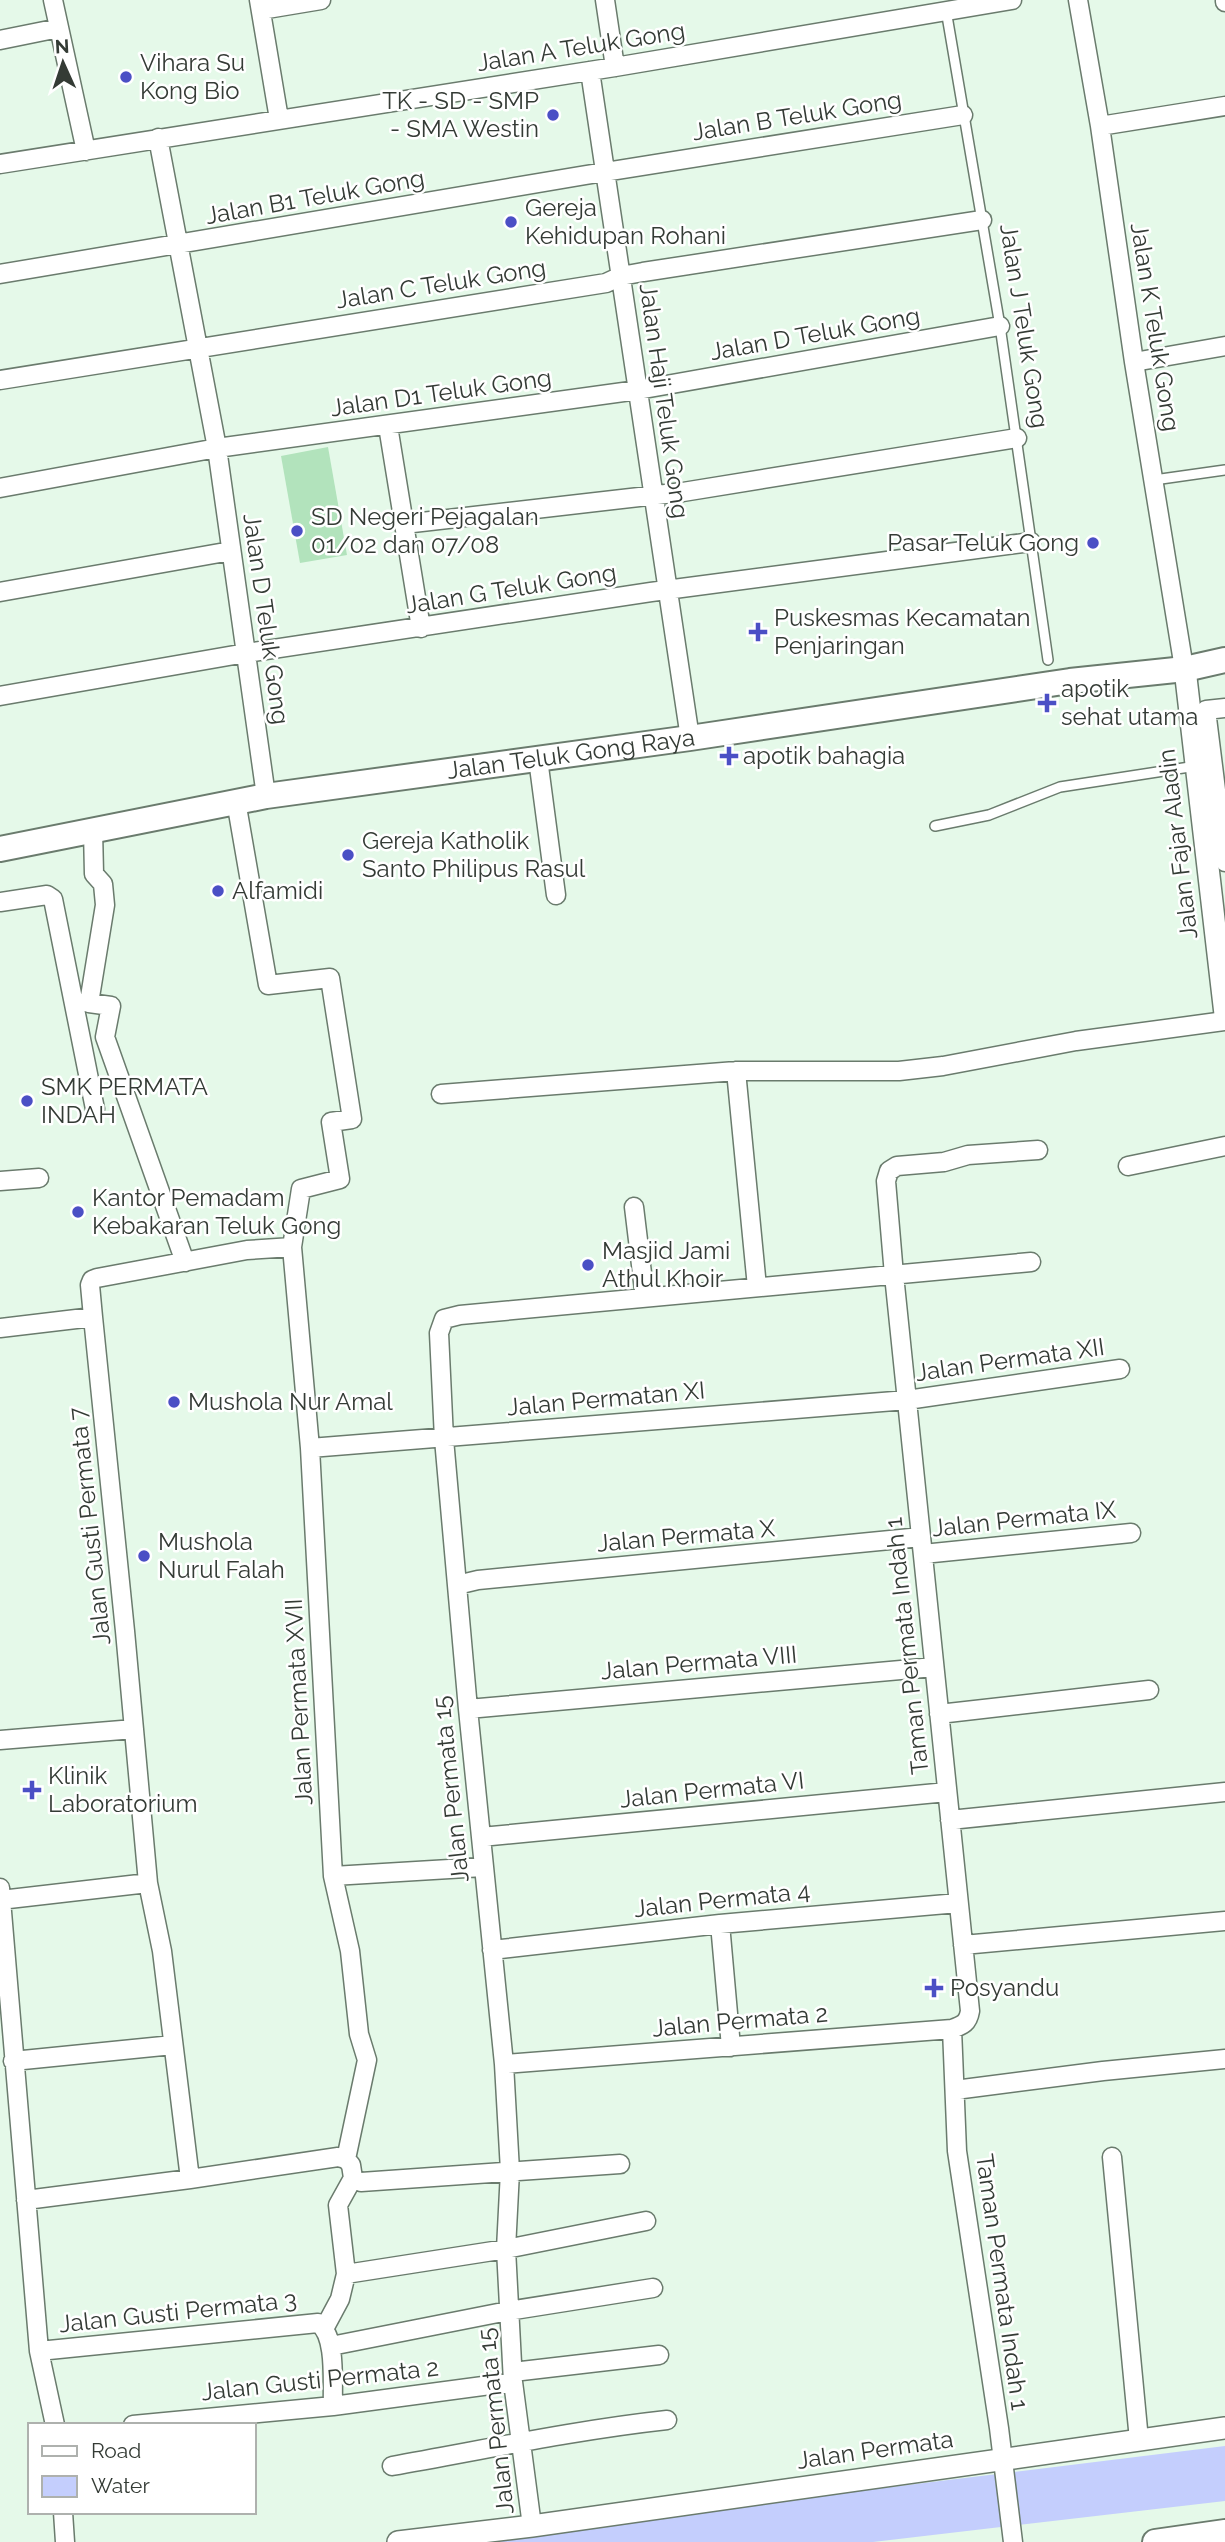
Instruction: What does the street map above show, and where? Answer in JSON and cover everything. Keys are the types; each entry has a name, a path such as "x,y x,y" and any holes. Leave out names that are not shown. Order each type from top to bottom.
{"main road":[{"name":"Jalan Teluk Gong Raya","path":"0,849 266,796 690,738 1225,659"},
{"path":"1155,2542 1225,2532"}],"street":[{"path":"53,0 86,151"},
{"path":"279,119 260,5 321,0"},
{"path":"605,0 615,67"},
{"name":"Jalan A Teluk Gong","path":"0,164 615,67 945,5 1012,0"},
{"name":"Jalan K Teluk Gong","path":"1078,0 1184,665"},
{"path":"0,40 59,28"},
{"name":"Jalan Haji Teluk Gong","path":"590,71 690,738"},
{"path":"1100,126 1225,106"},
{"name":"Jalan B Teluk Gong","path":"639,167 963,115"},
{"name":"Jalan D Teluk Gong","path":"158,138 217,448 266,796"},
{"name":"Jalan B1 Teluk Gong","path":"0,274 639,167"},
{"name":"Jalan C Teluk Gong","path":"0,380 606,283 621,276 982,220"},
{"name":"Jalan D Teluk Gong","path":"638,390 1000,326"},
{"path":"1134,362 1225,346"},
{"name":"Jalan D1 Teluk Gong","path":"217,448 638,390"},
{"path":"388,426 421,628"},
{"path":"404,524 654,495 1017,438"},
{"path":"0,488 217,448"},
{"name":"Jalan G Teluk Gong","path":"0,696 246,653 668,590 1031,542"},
{"path":"0,592 232,551"},
{"name":"Jalan Fajar Aladin","path":"1184,665 1220,940 1225,1014"},
{"path":"1225,708 1206,710 1225,862"},
{"path":"538,759 556,895"},
{"name":"Jalan Permata XVII","path":"236,801 268,985 330,978 352,1119 331,1122 340,1179 301,1189 292,1247 310,1448 333,1876 351,1951 359,2034 367,2060 346,2159"},
{"path":"93,830 94,874 103,884 105,905 89,1003 111,1006 105,1037 185,1262 247,1250 292,1247"},
{"path":"0,902 47,895 53,899 95,1108"},
{"path":"441,1094 736,1071 899,1071 943,1066 1076,1041 1225,1021"},
{"path":"736,1071 757,1287"},
{"path":"1128,1167 1225,1146"},
{"name":"Taman Permata Indah 1","path":"1013,2542 957,2151 952,2029 964,2025 970,2011 886,1181 890,1171 897,1166 944,1162 968,1155 1038,1150"},
{"path":"0,1181 39,1178"},
{"path":"634,1207 645,1298 1031,1262"},
{"name":"Jalan Gusti Permata 7","path":"185,1262 92,1280 90,1285 134,1729 142,1883 162,1951 190,2179"},
{"name":"Jalan Permata 15","path":"532,2526 513,2377 508,2311 506,2249 510,2172 505,2064 468,1709 444,1438 439,1333 444,1319 460,1315 645,1298"},
{"path":"0,1328 93,1317"},
{"name":"Jalan Permata XII","path":"907,1400 1120,1369"},
{"name":"Jalan Permatan XI","path":"310,1448 907,1400"},
{"name":"Jalan Permata IX","path":"922,1545 1130,1533"},
{"name":"Jalan Permata X","path":"457,1584 478,1580 922,1545"},
{"name":"Jalan Permata VIII","path":"468,1709 934,1667"},
{"path":"939,1714 1149,1690"},
{"path":"0,1740 134,1729"},
{"name":"Jalan Permata VI","path":"481,1837 947,1792"},
{"path":"950,1820 1225,1792"},
{"path":"333,1876 483,1867"},
{"path":"55,2423 39,2351 0,1896 142,1883"},
{"name":"Jalan Permata 4","path":"492,1950 720,1924 958,1903"},
{"path":"963,1945 1225,1921"},
{"path":"720,1924 731,2047"},
{"name":"Jalan Permata 2","path":"505,2064 952,2029"},
{"path":"13,2061 173,2045"},
{"path":"955,2090 1225,2059"},
{"path":"26,2200 338,2157 346,2159 351,2165 353,2178 338,2205 346,2274 340,2299 325,2327"},
{"path":"1112,2157 1139,2440"},
{"path":"353,2178 361,2182 620,2164"},
{"path":"346,2274 506,2249 646,2221"},
{"name":"Jalan Permata 15","path":"331,2346 508,2311 653,2288"},
{"name":"Jalan Gusti Permata 3","path":"39,2351 312,2322 325,2327 331,2346 333,2406"},
{"name":"Jalan Gusti Permata 2","path":"154,2423 333,2406 659,2355"},
{"path":"391,2466 522,2444 562,2434 667,2420"},
{"name":"Jalan Permata","path":"398,2542 1003,2463 1225,2428"},
{"path":"63,2514 65,2542"}],"lane":[{"name":"Jalan J Teluk Gong","path":"945,5 1000,326 1048,660"},
{"path":"1154,480 1225,470"},
{"path":"935,826 989,815 1060,788 1196,766"}],"green space":[{"path":"328,447 347,555 300,563 281,456"}],"water":[{"path":"1225,2446 1225,2501 873,2542 443,2542"}],"place":[{"name":"Vihara Su Kong Bio","path":"126,77"},
{"name":"TK - SD - SMP - SMA Westin","path":"553,115"},
{"name":"Gereja Kehidupan Rohani","path":"511,222"},
{"name":"SD Negeri Pejagalan 01/02 dan 07/08","path":"297,531"},
{"name":"Pasar Teluk Gong","path":"1093,543"},
{"name":"Puskesmas Kecamatan Penjaringan","path":"758,632"},
{"name":"apotik sehat utama","path":"1047,703"},
{"name":"apotik bahagia","path":"729,756"},
{"name":"Gereja Katholik Santo Philipus Rasul","path":"348,855"},
{"name":"Alfamidi","path":"218,891"},
{"name":"SMK PERMATA INDAH","path":"27,1101"},
{"name":"Kantor Pemadam Kebakaran Teluk Gong","path":"78,1212"},
{"name":"Masjid Jami Athul Khoir","path":"588,1265"},
{"name":"Mushola Nur Amal","path":"174,1402"},
{"name":"Mushola Nurul Falah","path":"144,1556"},
{"name":"Klinik Laboratorium","path":"32,1790"},
{"name":"Posyandu","path":"934,1988"}]}
